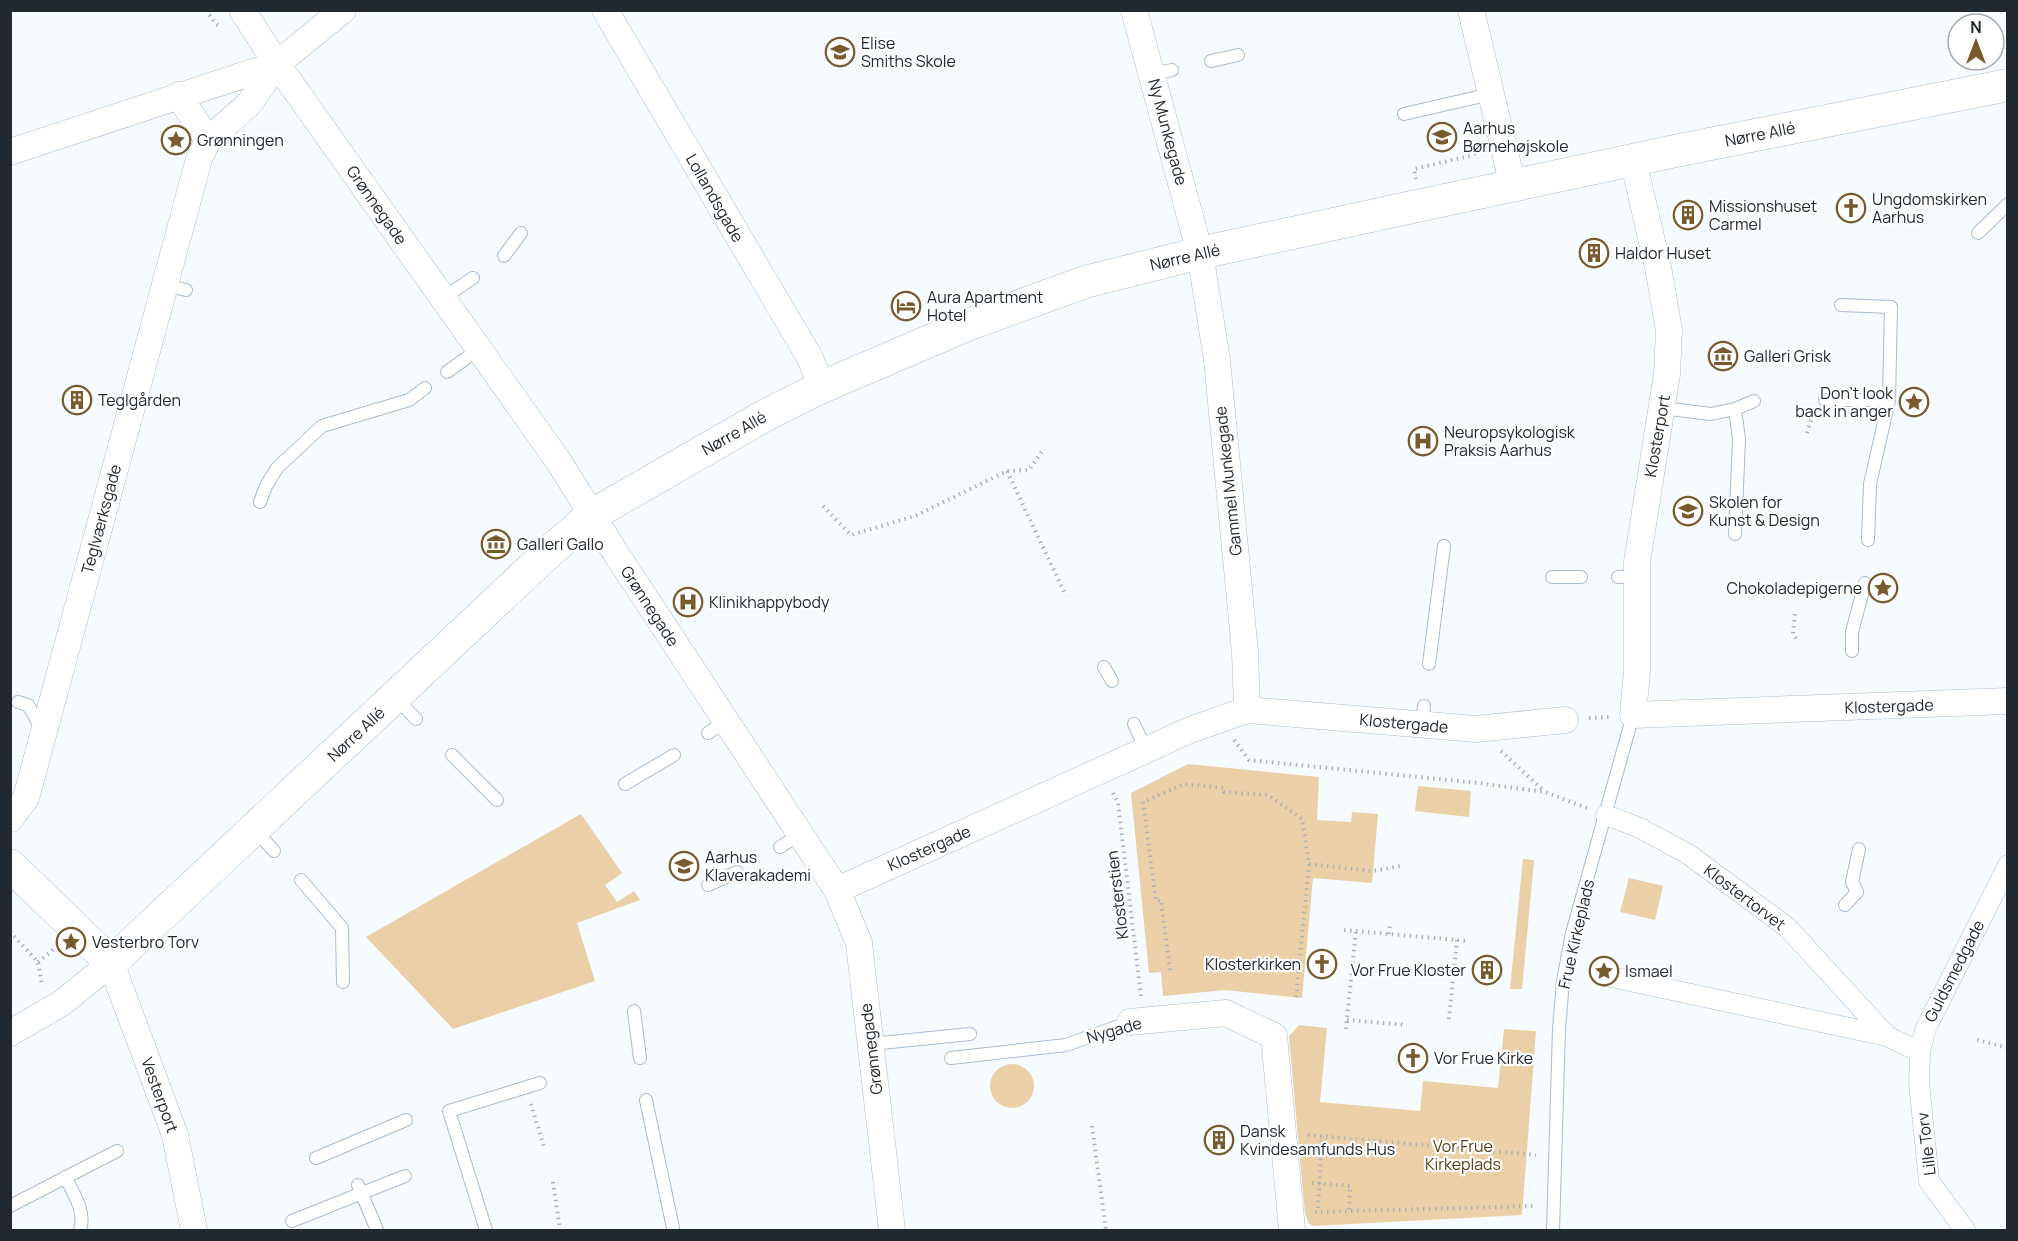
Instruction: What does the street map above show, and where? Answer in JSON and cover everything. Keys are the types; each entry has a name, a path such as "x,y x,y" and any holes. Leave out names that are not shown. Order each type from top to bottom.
{"street":[{"name":"Grønnegade","path":"242,10 277,64 559,462 717,727 790,840 837,890 859,943 892,1230"},
{"path":"178,96 208,140 249,104 277,64 343,10"},
{"name":"Lollandsgade","path":"605,10 810,358 822,387"},
{"name":"Ny Munkegade","path":"1134,10 1162,72 1200,253"},
{"path":"1471,10 1513,186"},
{"path":"10,152 277,64"},
{"name":"Nørre Allé","path":"111,963 264,840 405,708 558,544 592,514 764,416 822,387 967,325 1085,282 1200,253 1633,160 2005,89"},
{"name":"Teglværksgade","path":"10,819 26,798 175,287 183,214 199,159 208,140"},
{"name":"Klosterport","path":"1633,160 1658,267 1669,330 1667,374 1637,562 1627,576 1637,671 1633,715"},
{"name":"Gammel Munkegade","path":"1200,253 1217,360 1245,652 1247,710"},
{"name":"Klostergade","path":"1633,715 1854,700 2007,701"},
{"name":"Klostergade","path":"837,890 1146,750 1247,710 1423,715 1476,729 1565,720"},
{"name":"Klostertorvet","path":"1606,815 1640,828 1688,854 1787,927 1816,952 1887,1036"},
{"path":"10,865 111,963 62,1003 10,1032"},
{"name":"Guldsmedgade","path":"1919,1083 1920,1052 1925,1030 2007,865"},
{"name":"Vesterport","path":"111,963 170,1136 194,1230"},
{"name":"Klostertorvet","path":"1602,975 1887,1036 1920,1052"},
{"name":"Nygade","path":"1137,1021 1226,1013 1274,1036 1283,1133"},
{"name":"Lille Torv","path":"1919,1083 1929,1181 1965,1230"},
{"path":"1283,1133 1291,1222"}],"lane":[{"path":"1211,61 1238,55"},
{"path":"1404,114 1491,94"},
{"path":"1978,232 2007,204"},
{"path":"504,256 521,232"},
{"path":"443,298 473,278"},
{"path":"1841,305 1891,307 1889,400 1870,484 1868,540"},
{"path":"447,372 479,349"},
{"path":"260,502 277,468 322,426 409,400 425,388"},
{"path":"1825,400 1889,400"},
{"path":"1662,408 1711,414 1735,409 1754,401"},
{"path":"1735,409 1739,439 1735,534"},
{"path":"1429,664 1444,546"},
{"path":"1552,577 1581,577"},
{"path":"1852,651 1852,633 1865,583"},
{"path":"1104,667 1112,681"},
{"path":"18,702 28,705 44,732"},
{"name":"Frue Kirkeplads","path":"1553,1230 1558,1029 1563,981 1572,933 1633,715"},
{"path":"1134,724 1146,750"},
{"path":"452,755 497,800"},
{"path":"625,784 674,755"},
{"path":"1845,905 1857,892 1852,882 1859,849"},
{"path":"708,885 737,872"},
{"path":"301,880 342,928 343,982"},
{"path":"634,1011 640,1058"},
{"name":"Nygade","path":"951,1058 1066,1045 1137,1021"},
{"path":"871,1044 970,1034"},
{"path":"486,1230 449,1111 540,1083"},
{"path":"646,1100 673,1228"},
{"path":"316,1158 345,1152 406,1120"},
{"path":"10,1206 117,1151"},
{"path":"291,1221 360,1189 405,1176"},
{"path":"65,1178 79,1203 82,1218 80,1230"},
{"path":"360,1189 377,1230"}],"path":[{"path":"206,10 215,23"},
{"path":"1416,179 1414,169 1474,155 1477,148 1503,142"},
{"path":"1808,433 1814,411"},
{"path":"823,506 851,535 915,516 1007,471 1029,470 1043,450"},
{"path":"1007,471 1066,596"},
{"path":"1795,614 1793,634 1798,641"},
{"path":"1565,720 1633,715"},
{"path":"1220,719 1249,760 1545,792 1606,815"},
{"path":"1476,729 1545,792"},
{"name":"Klosterstien","path":"1103,770 1118,803 1137,1021"},
{"path":"1170,970 1161,900 1156,901 1143,802 1184,784 1224,788 1224,792 1268,795 1302,819 1309,864 1296,998"},
{"path":"1309,864 1373,871 1401,866"},
{"path":"1389,934 1390,924"},
{"path":"1344,930 1468,941"},
{"path":"1346,1029 1356,930"},
{"path":"10,932 38,962 43,987 62,1003"},
{"path":"1449,1019 1456,940"},
{"path":"1347,1020 1407,1025"},
{"path":"1977,1040 2007,1048"},
{"path":"526,1087 544,1147"},
{"path":"1092,1126 1106,1230"},
{"path":"1283,1133 1555,1158"},
{"path":"1318,1212 1322,1136"},
{"path":"1287,1181 1350,1186 1349,1212"},
{"path":"553,1182 560,1230"},
{"path":"1291,1222 1318,1212 1554,1205"}],"green space":[{"path":"1188,764 1319,777 1317,820 1351,822 1352,812 1378,814 1372,883 1313,878 1302,998 1225,990 1163,996 1161,972 1149,973 1131,793"},
{"path":"1418,786 1471,791 1469,817 1415,811"},
{"path":"581,814 622,873 605,885 617,902 634,891 640,900 577,923 595,981 453,1029 366,937"},
{"path":"1523,859 1534,860 1522,989 1510,989"},
{"path":"1629,878 1663,886 1655,920 1620,912"},
{"name":"Vor Frue Kirkeplads","path":"1299,1025 1327,1028 1320,1102 1420,1111 1423,1081 1498,1088 1504,1029 1536,1031 1522,1215 1313,1226 1309,1224 1305,1213 1289,1036"},
{"path":"1012,1064 1027,1071 1034,1086 1027,1101 1012,1108 997,1101 990,1086 997,1071"}],"place":[{"name":"Elise Smiths Skole","path":"840,52"},
{"name":"Aarhus Børnehøjskole","path":"1442,137"},
{"name":"Grønningen","path":"176,140"},
{"name":"Ungdomskirken Aarhus","path":"1851,208"},
{"name":"Missionshuset Carmel","path":"1688,215"},
{"name":"Haldor Huset","path":"1594,253"},
{"name":"Aura Apartment Hotel","path":"906,306"},
{"name":"Galleri Grisk","path":"1723,356"},
{"name":"Teglgården","path":"77,400"},
{"name":"Don't look back in anger","path":"1914,402"},
{"name":"Neuropsykologisk Praksis Aarhus","path":"1423,441"},
{"name":"Skolen for Kunst & Design","path":"1688,511"},
{"name":"Galleri Gallo","path":"496,544"},
{"name":"Chokoladepigerne","path":"1883,588"},
{"name":"Klinikhappybody","path":"688,602"},
{"name":"Aarhus Klaverakademi","path":"684,866"},
{"name":"Vesterbro Torv","path":"71,942"},
{"name":"Klosterkirken","path":"1322,964"},
{"name":"Vor Frue Kloster","path":"1487,970"},
{"name":"Ismael","path":"1604,971"},
{"name":"Vor Frue Kirke","path":"1413,1058"},
{"name":"Dansk Kvindesamfunds Hus","path":"1219,1140"}]}
